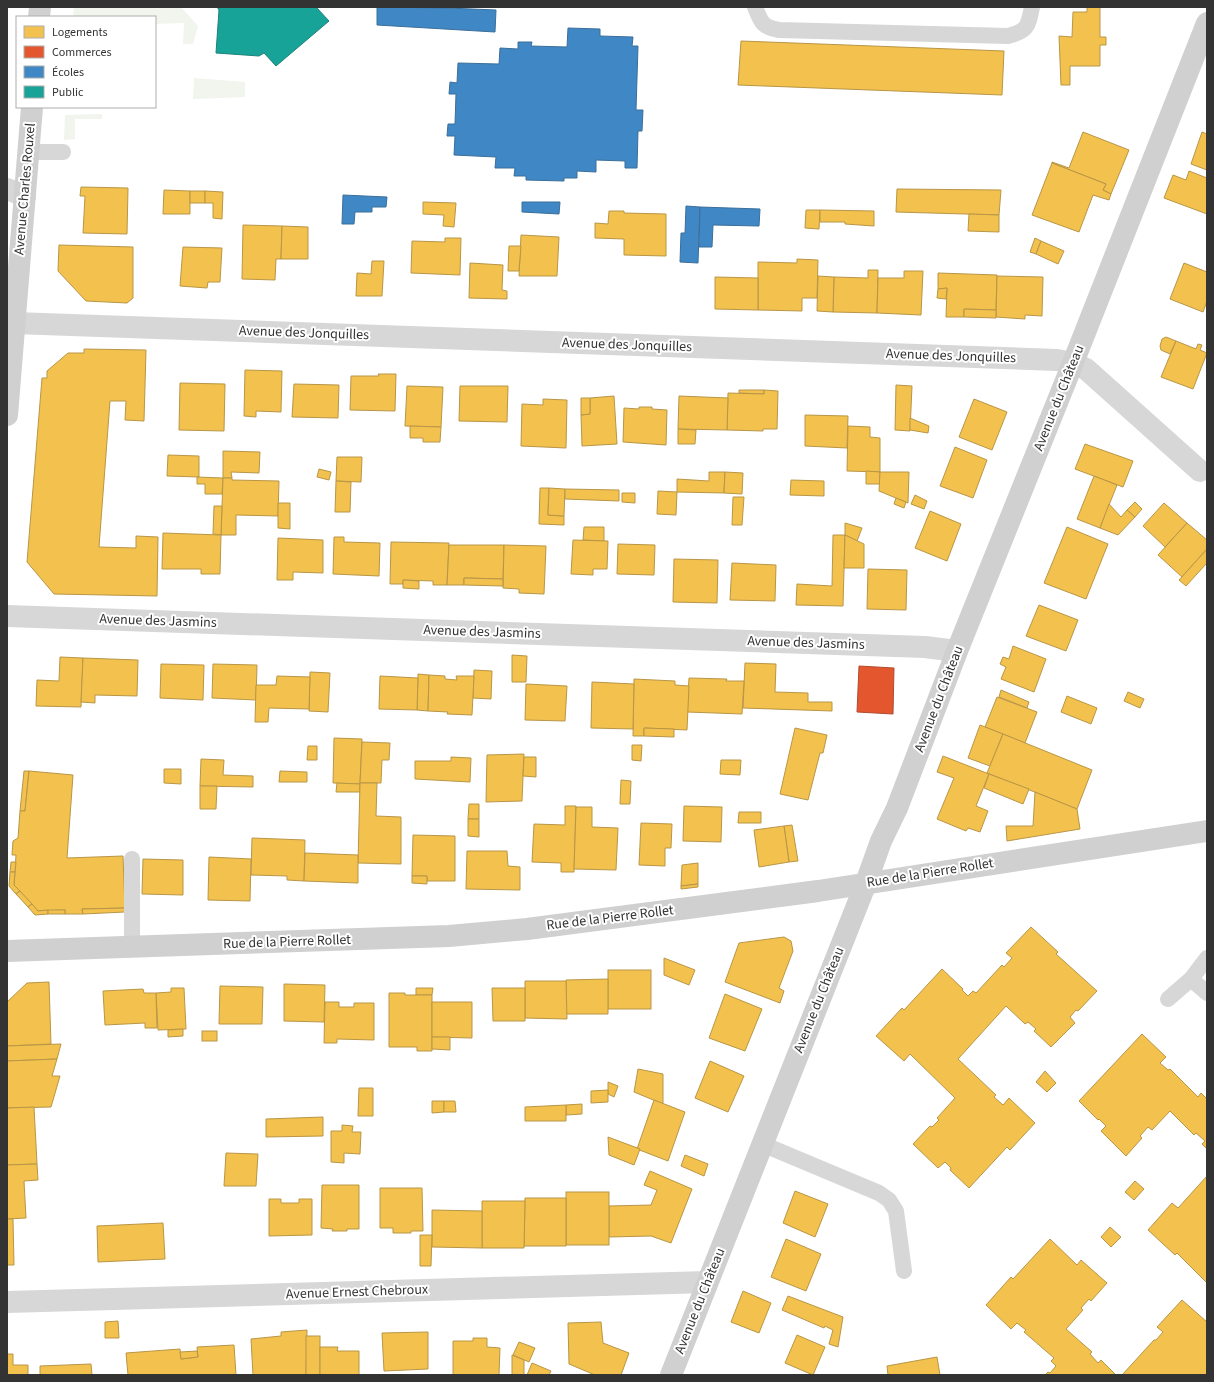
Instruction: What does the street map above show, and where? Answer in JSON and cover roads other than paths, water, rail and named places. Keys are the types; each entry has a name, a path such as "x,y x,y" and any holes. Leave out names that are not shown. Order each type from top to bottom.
{"street":[{"name":"Avenue du Château","path":"671,1375 881,842 897,808 957,651 1073,363 1207,23"},
{"name":"Avenue Charles Rouxel","path":"7,415 14,323 16,193 28,152 32,108"},
{"name":"Avenue des Jonquilles","path":"14,323 1057,360 1073,363 1086,369 1203,467"},
{"name":"Avenue des Jasmins","path":"7,616 909,647 957,651"},
{"name":"Rue de la Pierre Rollet","path":"7,951 449,936 535,928 818,891 1207,830"},
{"name":"Avenue Ernest Chebroux","path":"7,1302 707,1282"}],"lane":[{"path":"754,7 761,22 768,28 779,30 1008,36 1020,33 1028,25 1032,7"},
{"path":"28,152 62,152"},
{"path":"132,859 132,947"},
{"path":"1168,999 1192,979 1207,958"},
{"path":"1192,979 1207,993"},
{"path":"762,1144 879,1192 889,1200 896,1211 904,1271"}]}
